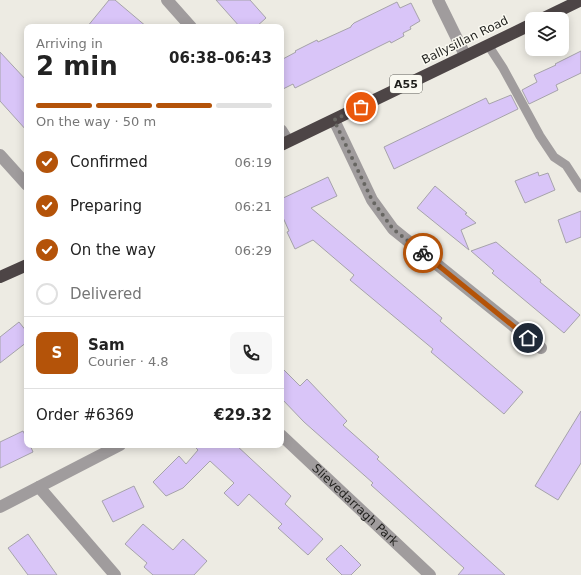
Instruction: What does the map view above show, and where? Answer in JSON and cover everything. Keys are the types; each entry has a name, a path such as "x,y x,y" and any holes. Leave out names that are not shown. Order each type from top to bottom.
{"highway":[{"path":"556,12 581,0"},
{"name":"Ballysillan Road","path":"285,143 525,27"},
{"path":"0,277 24,266"}],"street":[{"path":"167,0 188,24"},
{"path":"438,0 465,55"},
{"path":"334,120 372,200 393,229 541,348"},
{"path":"0,155 24,181"},
{"name":"Slievedarragh Park","path":"284,438 430,575"},
{"path":"0,507 114,448"},
{"path":"39,487 115,575"}],"lane":[{"path":"488,45 503,68 540,136 554,157 566,165 581,188"}],"building":[{"path":"109,0 115,0 143,24 89,24"},
{"path":"216,0 250,0 266,18 259,24 237,24"},
{"path":"397,2 400,8 411,3 420,21 410,27 411,29 403,33 404,36 391,43 390,41 295,88 293,84 284,88 284,58 317,40 318,42 351,27 354,23"},
{"path":"581,51 581,73 556,85 558,90 529,104 522,90 537,82 534,75"},
{"path":"0,52 24,78 24,128 0,101"},
{"path":"511,95 518,109 394,169 384,147 486,98 489,104"},
{"path":"538,172 539,176 548,173 555,190 525,203 515,181"},
{"path":"328,177 337,196 311,208 442,318 440,321 523,392 504,414 431,352 433,349 350,280 354,275 313,240 295,249 287,232 289,231 284,220 284,198"},
{"path":"435,186 467,213 465,214 476,223 461,230 469,250 417,208"},
{"path":"581,211 581,237 566,243 558,220"},
{"path":"496,242 541,280 540,282 580,315 564,333 492,273 494,271 471,251"},
{"path":"19,322 24,328 24,344 0,363 0,337"},
{"path":"284,370 300,386 307,379 347,421 343,425 379,457 377,459 505,575 458,575 464,568 371,485 373,483 304,422 284,401"},
{"path":"581,411 581,463 558,500 535,486"},
{"path":"23,431 24,448 31,448 33,452 0,468 0,442"},
{"path":"196,448 239,448 291,496 285,504 323,539 308,555 278,528 282,524 249,494 238,506 224,493 234,483 210,461 183,488 166,496 153,482 179,456 186,464 198,450"},
{"path":"134,486 144,507 113,522 102,501"},
{"path":"143,524 173,550 183,539 207,561 194,575 153,575 144,567 147,563 125,544"},
{"path":"28,534 57,575 28,575 8,548"},
{"path":"341,545 361,565 351,575 342,575 326,559"}],"way so far":[{"path":"361,107 334,120 372,200 393,229 423,253"}],"route":[{"path":"423,253 528,338"}]}
